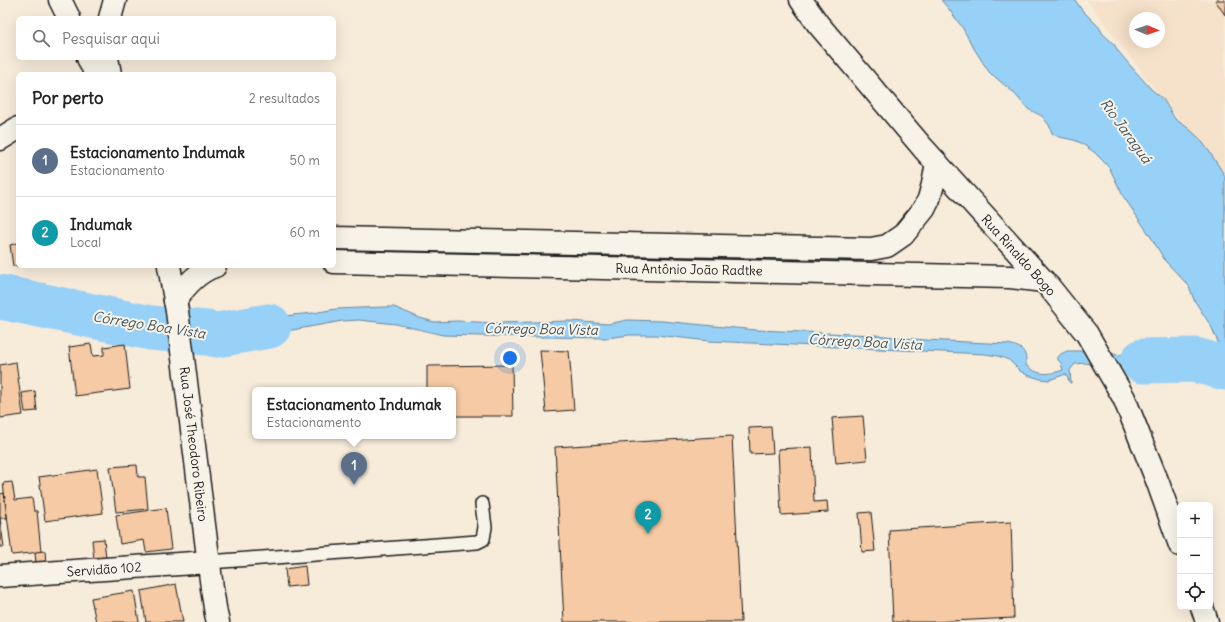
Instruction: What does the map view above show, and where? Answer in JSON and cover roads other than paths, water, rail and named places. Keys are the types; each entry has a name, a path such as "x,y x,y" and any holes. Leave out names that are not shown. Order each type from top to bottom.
{"street":[{"path":"111,16 115,0"},
{"name":"Rua Rinaldo Bogo","path":"801,0 818,24 937,163 1044,281 1088,334 1124,398 1158,483 1178,538"},
{"path":"89,60 95,72"},
{"path":"107,60 110,72"},
{"path":"0,139 16,129"},
{"name":"Rua Antônio João Radtke","path":"336,238 871,249 887,246 903,235 924,209 929,199 937,163"},
{"name":"Rua Antônio João Radtke","path":"336,262 1010,277 1044,281"},
{"name":"Rua José Theodoro Ribeiro","path":"169,268 176,306 218,622"},
{"path":"176,306 184,287 201,273 211,268"},
{"name":"Servidão 102","path":"0,576 209,562"},
{"path":"1203,610 1207,622"}],"lane":[{"path":"209,562 477,542 483,539 485,527 482,504"}],"water":[{"name":"Rio Jaraguá","path":"941,0 1075,0 1151,89 1163,99 1175,119 1199,138 1225,176 1225,358 1211,326 1194,300 1189,286 1166,262 1123,196 1110,169 1094,152 1081,143 1059,137 1052,133 1049,125 1042,116 1028,109 1013,92 989,72 962,27"},
{"path":"0,290 33,293 63,305 151,319 153,336 60,319 0,303"},
{"path":"394,307 434,322 457,321 497,323 571,321 608,324 627,320 662,321 756,330 875,335 925,340 1008,344 1016,346 1022,350 1025,356 1026,365 1030,369 1044,374 1063,370 1058,357 1067,351 1084,351 1141,357 1146,367 1125,367 1084,363 1075,364 1070,370 1070,383 1066,374 1049,380 1041,379 1027,375 1020,371 1009,360 998,356 985,354 709,341 656,335 629,335 607,338 443,335 396,324 359,320 342,321 238,340 207,341 206,327 238,327 293,315 336,309"}],"waterway":[{"name":"Córrego Boa Vista","path":"0,297 151,328 217,335 269,326"},
{"name":"Córrego Boa Vista","path":"1143,361 1195,360 1225,368"}],"place":[{"name":"Estacionamento Indumak","path":"354,485"},
{"name":"Indumak","path":"648,534"}]}
